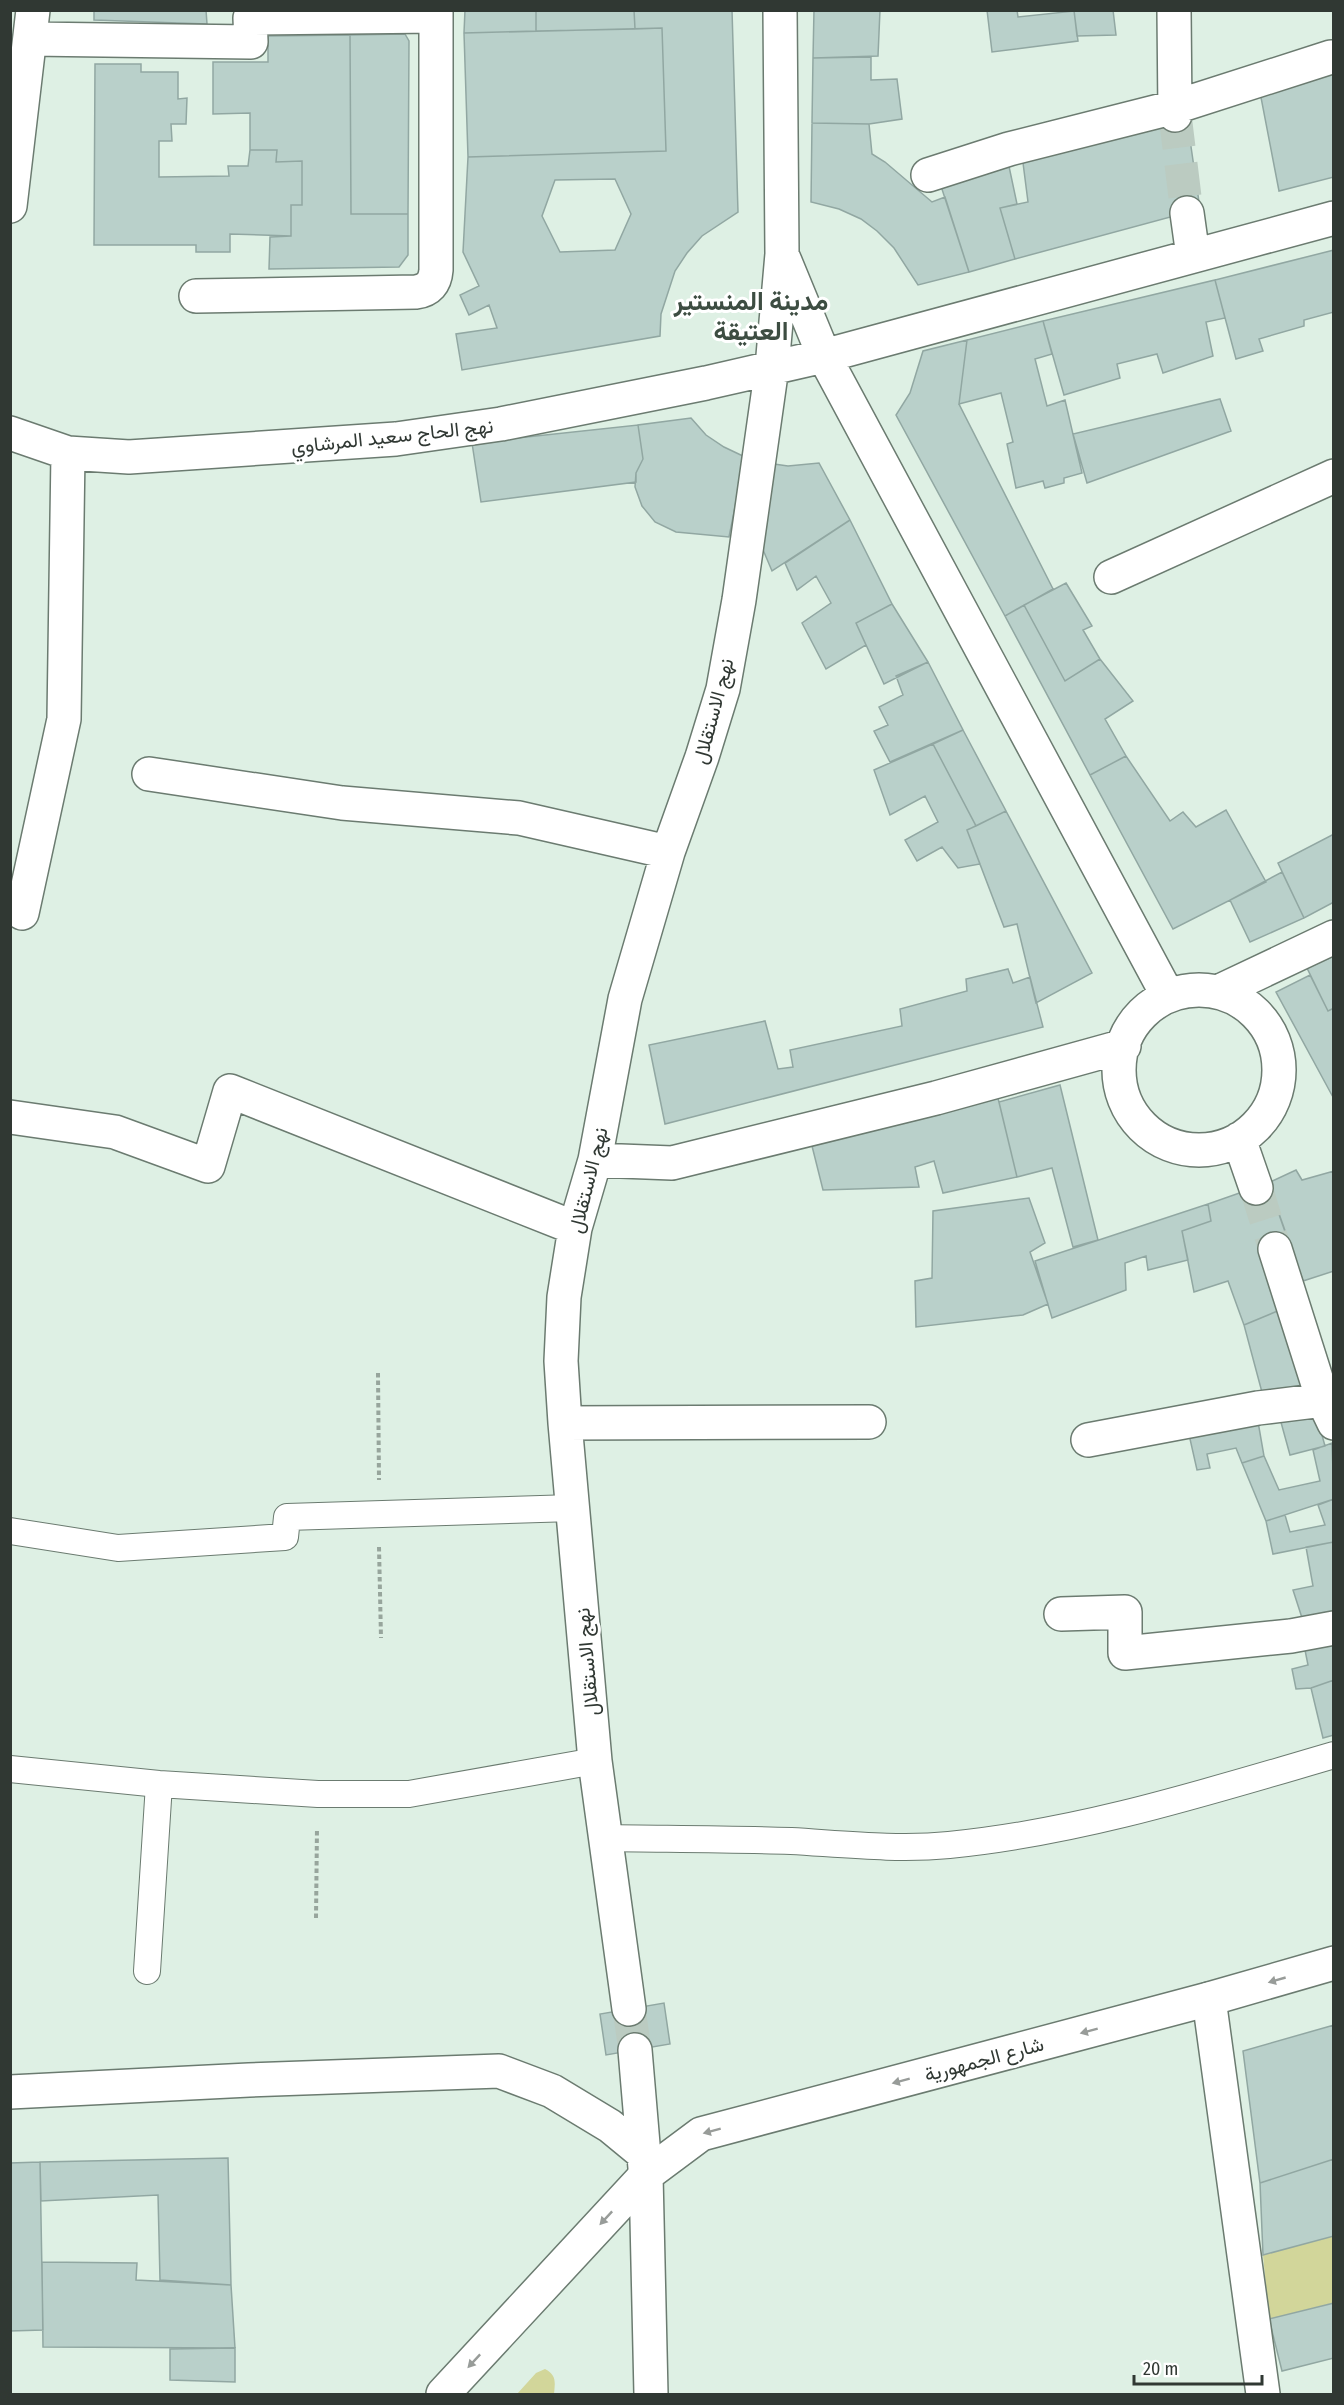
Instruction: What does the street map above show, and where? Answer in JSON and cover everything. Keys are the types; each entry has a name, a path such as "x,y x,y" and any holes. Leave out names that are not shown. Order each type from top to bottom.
{"street":[{"name":"نهج الاستقلال","path":"629,2009 595,1761 565,1423 561,1361 563,1308 575,1228 595,1160 626,999 668,852 702,757 723,689 739,600 772,367 782,254 780,10"},
{"path":"1174,10 1175,111"},
{"path":"10,206 32,25 251,42 250,18 436,13 436,270 433,283 429,288 416,292 196,296"},
{"path":"928,175 1009,149 1175,111 1330,57"},
{"path":"1188,213 1193,256"},
{"name":"نهج الحاج سعيد المرشاوي","path":"10,433 68,453 129,457 396,439 513,422 706,383 824,356 1334,218"},
{"path":"782,254 824,356 1168,996"},
{"path":"22,913 64,718 68,453"},
{"path":"1111,577 1334,476"},
{"path":"149,774 342,803 519,818 668,852"},
{"path":"1218,992 1334,937"},
{"path":"1193,990 1218,992 1242,1002 1261,1018 1274,1040 1279,1065 1277,1091 1266,1114 1249,1133 1227,1146 1200,1151 1173,1146 1149,1133 1131,1112 1121,1087 1120,1059 1128,1033 1145,1011 1168,996 1193,990"},
{"path":"595,1160 672,1163 936,1098 1124,1046"},
{"path":"10,1117 115,1132 208,1166 230,1091 575,1228"},
{"path":"1239,1139 1256,1188"},
{"path":"1088,1440 1258,1408 1327,1392 1275,1249"},
{"path":"565,1423 869,1422"},
{"path":"1061,1614 1125,1612 1125,1653 1291,1636 1334,1628"},
{"name":"شارع الجمهورية","path":"443,2394 645,2165 701,2134 1334,1964"},
{"path":"1209,1999 1263,2394"},
{"path":"635,2050 645,2165 651,2394"},
{"path":"10,2092 499,2071 552,2091 610,2126 645,2165"}],"lane":[{"path":"10,1531 118,1548 285,1537 287,1517 573,1508"},
{"path":"605,1838 790,1841 881,1846 948,1845 1068,1828 1186,1798 1334,1755"},
{"path":"10,1769 159,1784 318,1794 409,1794 595,1761"},
{"path":"147,1971 159,1784"}],"path":[{"path":"316,1918 318,1794"}],"green space":[{"path":"1333,2236 1333,2303 1269,2319 1263,2255"},
{"path":"545,2369 553,2377 554,2394 517,2394 536,2373"}],"building":[{"path":"94,10 206,10 207,24 94,20"},
{"path":"465,10 536,10 536,31 464,33"},
{"path":"536,10 634,10 635,29 536,31"},
{"path":"634,10 732,10 738,212 702,236 675,271 661,314 660,336 462,370 456,334 497,328 489,305 469,315 460,295 479,286 463,252 468,157 666,151 662,28 635,29","holes":["615,179 631,214 615,250 560,252 542,216 555,180"]},
{"path":"814,10 880,10 878,56 813,58"},
{"path":"987,10 1017,10 1018,17 1074,11 1078,41 992,52"},
{"path":"1074,10 1113,10 1116,35 1077,36"},
{"path":"662,28 666,151 468,157 464,33"},
{"path":"405,34 409,41 408,214 351,214 350,35"},
{"path":"350,35 351,214 408,214 408,255 399,267 269,269 270,237 291,236 291,205 302,205 302,161 276,162 277,150 250,150 250,113 213,114 213,62 268,62 268,36"},
{"path":"871,57 871,80 897,79 902,119 869,124 812,123 813,58"},
{"path":"95,64 141,64 141,72 178,72 178,99 187,98 186,124 171,124 172,141 159,141 159,177 229,176 228,166 248,166 250,150 277,150 276,162 302,161 302,205 291,205 291,236 230,234 230,252 196,252 196,245 94,245"},
{"path":"1334,67 1334,177 1279,191 1259,87"},
{"path":"1186,112 1200,209 1015,259 1000,208 1028,202 1022,155"},
{"path":"812,123 869,124 872,154 885,162 932,202 945,197 969,272 918,285 894,248 877,231 861,219 839,209 811,202"},
{"path":"1007,157 1017,204 1000,208 1015,259 969,272 939,180"},
{"path":"1334,250 1334,312 1304,320 1304,326 1259,339 1263,351 1236,359 1215,280"},
{"path":"1215,280 1225,318 1206,322 1213,356 1163,373 1157,354 1117,364 1120,378 1064,395 1043,321"},
{"path":"1043,321 1052,354 1035,359 1047,406 1065,400 1082,473 1064,478 1064,483 1045,488 1043,481 1016,488 1007,444 1013,442 1001,393 959,404 967,340"},
{"path":"967,340 959,404 1053,589 1005,616 896,415 910,393 923,351"},
{"path":"1220,399 1231,431 1087,483 1073,434"},
{"path":"691,418 706,435 745,457 729,537 676,532 655,522 642,506 635,487 636,473 643,459 638,425"},
{"path":"638,425 643,459 636,473 636,482 481,502 472,443"},
{"path":"767,463 788,466 819,463 850,520 772,571 758,538"},
{"path":"850,520 892,604 856,623 866,645 826,669 802,623 831,603 816,576 797,590 785,563"},
{"path":"1066,583 1092,626 1083,630 1100,659 1065,681 1024,605"},
{"path":"892,604 928,662 884,684 856,623"},
{"path":"1024,605 1065,681 1100,659 1133,701 1105,719 1126,756 1090,775 1005,616"},
{"path":"928,662 963,730 890,762 874,731 888,725 879,707 903,695 896,676"},
{"path":"963,730 1006,811 976,826 933,744"},
{"path":"933,744 976,826 967,830 980,864 958,868 942,847 917,861 905,840 938,822 925,796 890,815 874,770"},
{"path":"1126,756 1170,821 1183,812 1196,827 1226,810 1266,882 1173,929 1090,775"},
{"path":"1006,811 1092,973 1036,1003 1017,924 1004,927 967,830"},
{"path":"1334,834 1334,902 1304,918 1278,863"},
{"path":"1282,872 1304,918 1250,942 1230,900"},
{"path":"1334,956 1334,1008 1328,1011 1307,968"},
{"path":"1008,969 1013,983 1030,977 1043,1027 665,1124 649,1045 765,1021 778,1069 793,1067 790,1050 902,1026 900,1009 967,991 966,979"},
{"path":"1310,975 1328,1011 1334,1008 1334,1099 1276,992"},
{"path":"1060,1085 1098,1240 1073,1247 1052,1168 1017,1177 999,1102"},
{"path":"997,1094 1017,1177 943,1193 934,1161 915,1167 919,1187 823,1190 811,1142"},
{"path":"1296,1170 1302,1180 1334,1171 1334,1271 1303,1281 1268,1183"},
{"path":"1268,1183 1289,1243 1280,1310 1244,1325 1228,1281 1194,1292 1182,1231 1211,1221 1208,1204"},
{"path":"1029,1198 1045,1243 1030,1252 1048,1304 1023,1315 916,1327 915,1281 932,1278 933,1211"},
{"path":"1208,1204 1211,1221 1182,1231 1188,1260 1148,1270 1146,1256 1125,1263 1126,1290 1052,1318 1035,1261"},
{"path":"1280,1310 1308,1385 1263,1396 1244,1325"},
{"path":"1314,1406 1325,1446 1290,1455 1279,1415"},
{"path":"1257,1416 1264,1456 1242,1463 1236,1448 1207,1454 1210,1468 1197,1470 1188,1430"},
{"path":"1332,1443 1334,1499 1266,1521 1242,1463 1264,1456 1279,1490 1320,1481 1313,1450"},
{"path":"1334,1499 1334,1542 1273,1554 1266,1521 1285,1515 1290,1532 1325,1525 1318,1505"},
{"path":"1334,1542 1334,1617 1304,1624 1293,1590 1313,1586 1306,1547"},
{"path":"1334,1639 1334,1680 1311,1688 1296,1689 1292,1669 1308,1665 1304,1645"},
{"path":"1334,1680 1334,1735 1323,1738 1311,1688"},
{"path":"664,2003 670,2044 606,2055 600,2014"},
{"path":"1334,2025 1334,2159 1260,2183 1243,2051"},
{"path":"228,2158 231,2285 160,2280 158,2195 41,2201 40,2162"},
{"path":"1334,2159 1334,2236 1263,2255 1260,2183"},
{"path":"40,2162 43,2330 10,2331 10,2163"},
{"path":"42,2262 137,2263 136,2280 231,2285 235,2348 43,2347"},
{"path":"1334,2303 1334,2358 1282,2371 1269,2319"},
{"path":"235,2348 235,2382 170,2380 170,2349"}],"tunnel":[{"path":"1175,115 1187,213"},
{"path":"1256,1188 1275,1249"},
{"path":"629,2009 635,2050"}],"district":[{"name":"مدينة المنستير العتيقة","path":"751,316"}]}
